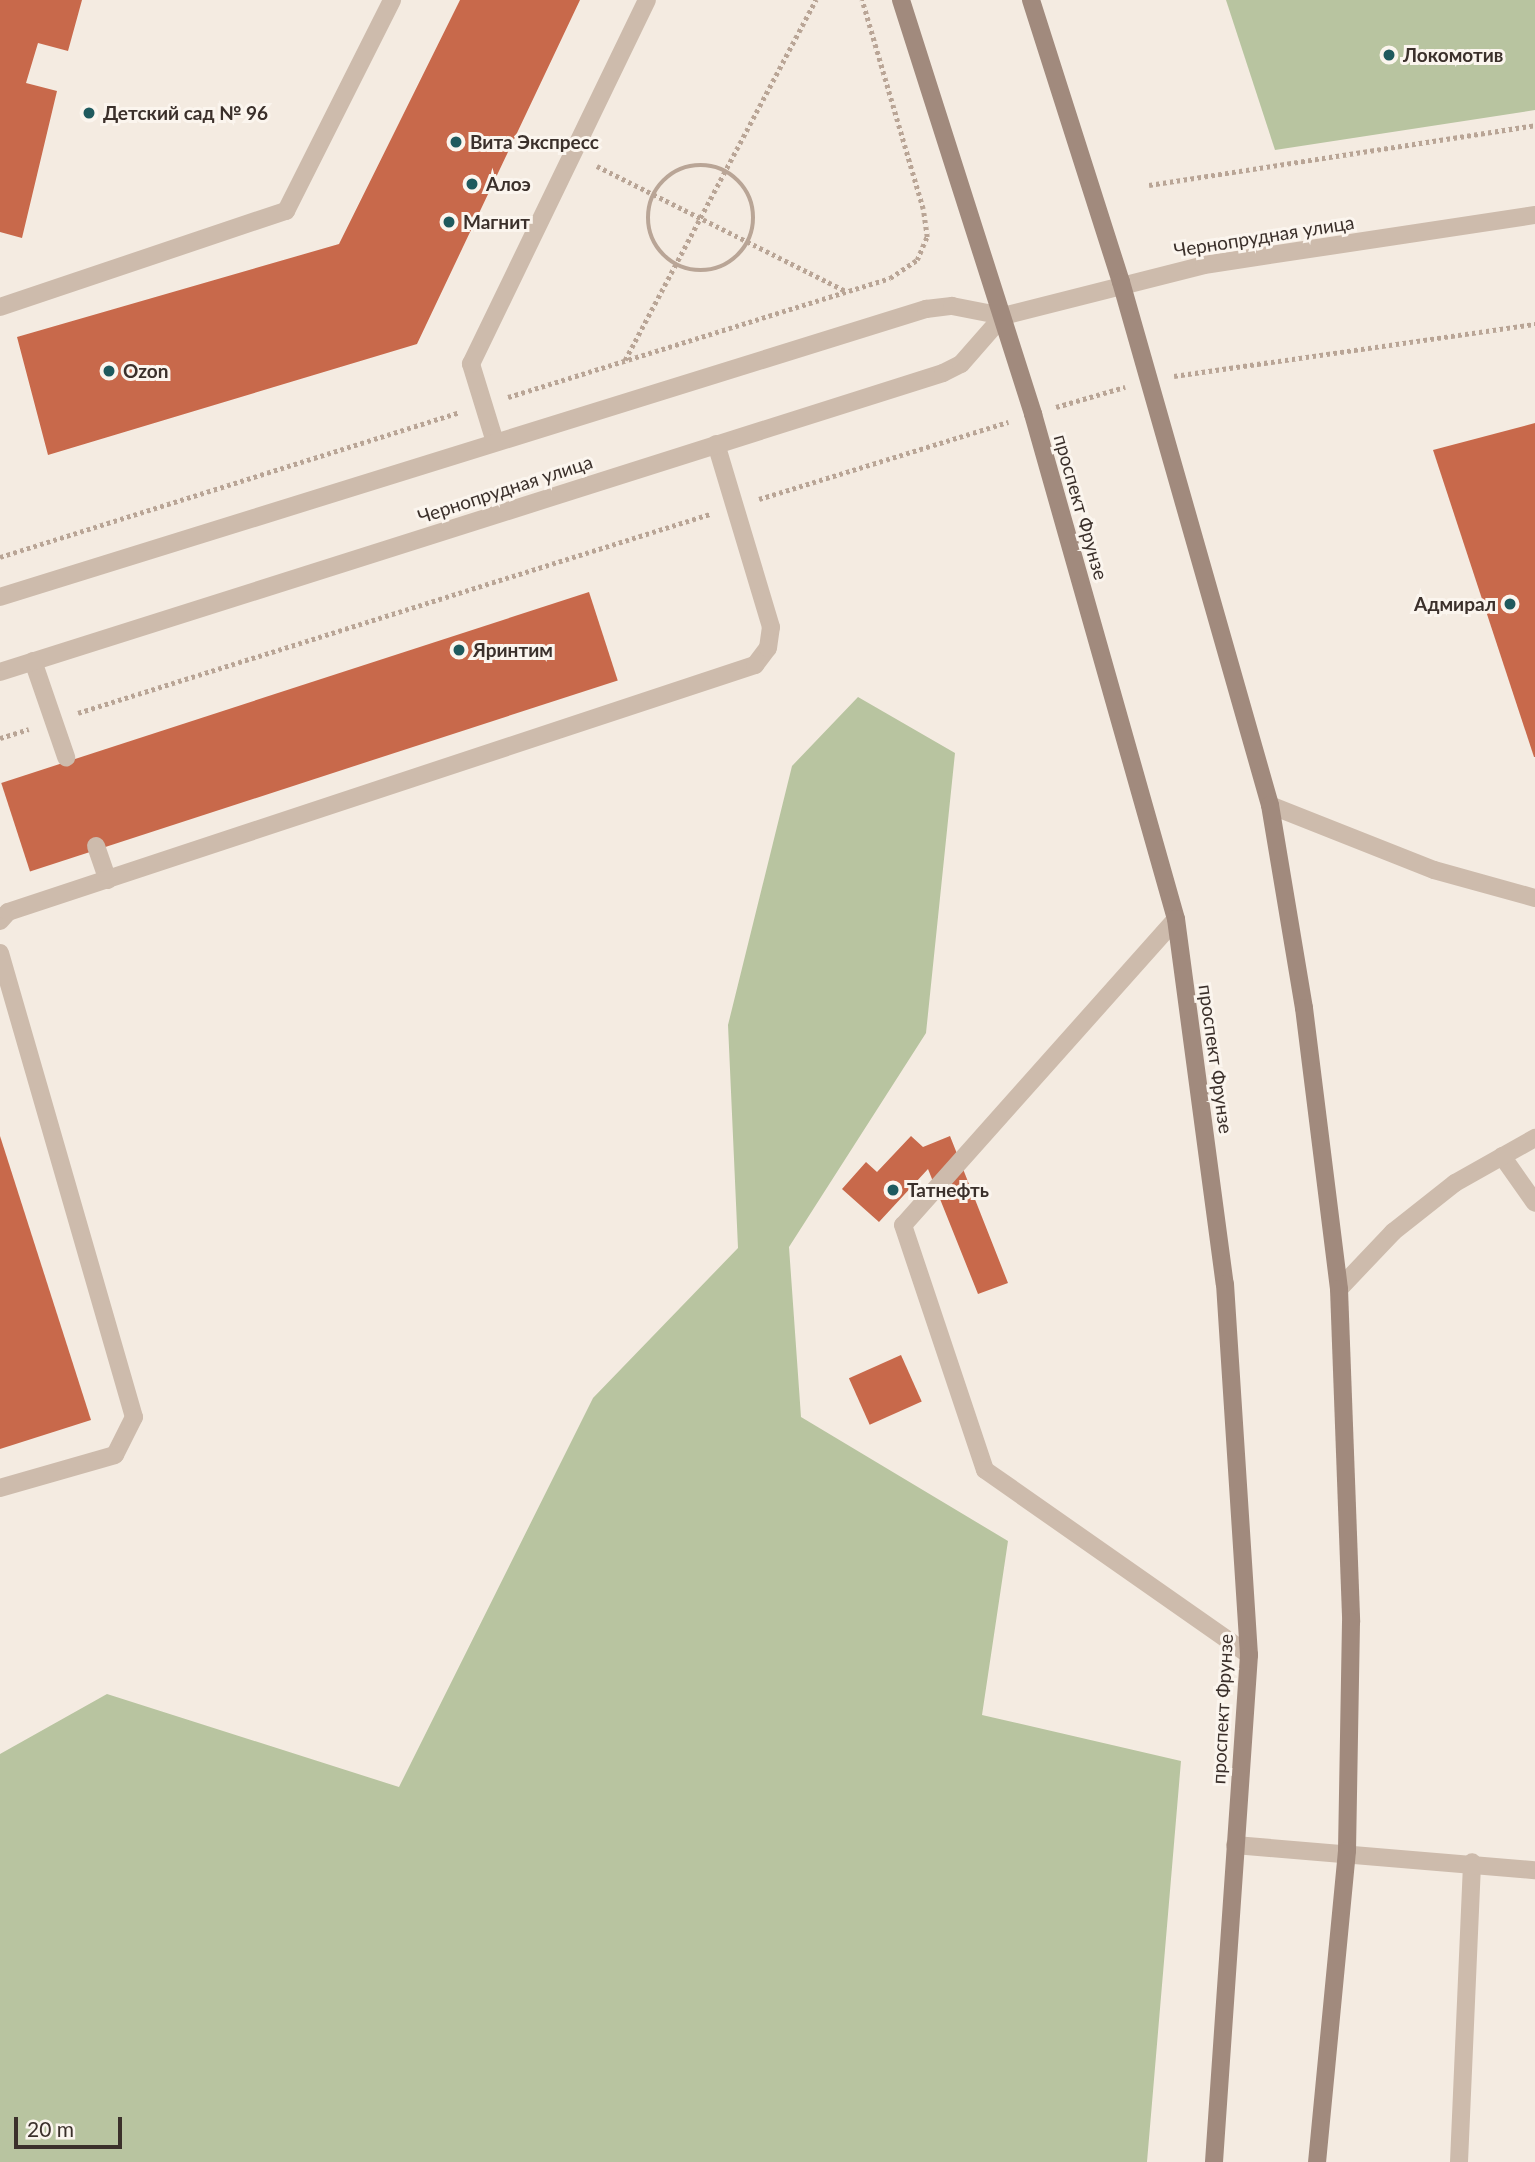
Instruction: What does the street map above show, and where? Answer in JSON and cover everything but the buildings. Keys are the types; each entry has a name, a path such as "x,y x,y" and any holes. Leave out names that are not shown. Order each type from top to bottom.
{"main road":[{"name":"проспект Фрунзе","path":"901,0 1003,316 1176,919 1225,1284 1249,1655 1214,2162"},
{"path":"1031,0 1121,282 1270,805 1304,1008 1339,1289 1350,1622 1347,1851 1317,2162"}],"street":[{"path":"0,307 286,211 392,0"},
{"path":"495,442 471,364 648,0"},
{"name":"Чернопрудная улица","path":"0,597 926,309 952,306 1003,316 1121,282 1535,215"},
{"name":"Чернопрудная улица","path":"0,672 943,373 961,364 1003,316"},
{"path":"0,921 8,912 755,665 768,648 771,627 716,444"},
{"path":"33,661 66,757"},
{"path":"1270,805 1434,870 1535,898"},
{"path":"96,846 108,880"},
{"path":"1176,919 903,1226 985,1470 1249,1655"},
{"path":"0,953 134,1417 115,1455 0,1488"},
{"path":"1339,1289 1393,1232 1502,1156 1535,1138"},
{"path":"1502,1156 1535,1203"},
{"path":"1235,1845 1347,1851 1535,1870"},
{"path":"1459,2162 1472,1862"}],"path":[{"path":"624,361 816,0"},
{"path":"0,557 890,278 917,260 927,237 862,0"},
{"path":"1149,185 1535,125"},
{"path":"573,154 846,292"},
{"path":"693,166 725,171 748,194 754,210 749,243 739,256 709,271 676,264 654,242 649,226 654,195 677,171 693,166"}],"green space":[{"name":"Локомотив","path":"1226,0 1535,0 1535,110 1275,150"},
{"path":"858,697 955,753 926,1033 789,1247 801,1417 1008,1541 982,1715 1181,1761 1147,2162 0,2162 0,1754 107,1694 399,1787 593,1398 738,1248 728,1025 792,766"}],"place":[{"name":"Локомотив","path":"1389,55"},
{"name":"Детский сад № 96","path":"89,113"},
{"name":"Вита Экспресс","path":"456,142"},
{"name":"Алоэ","path":"472,184"},
{"name":"Магнит","path":"449,222"},
{"name":"Ozon","path":"109,371"},
{"name":"Адмирал","path":"1510,604"},
{"name":"Яринтим","path":"459,650"},
{"name":"Татнефть","path":"893,1190"}]}
